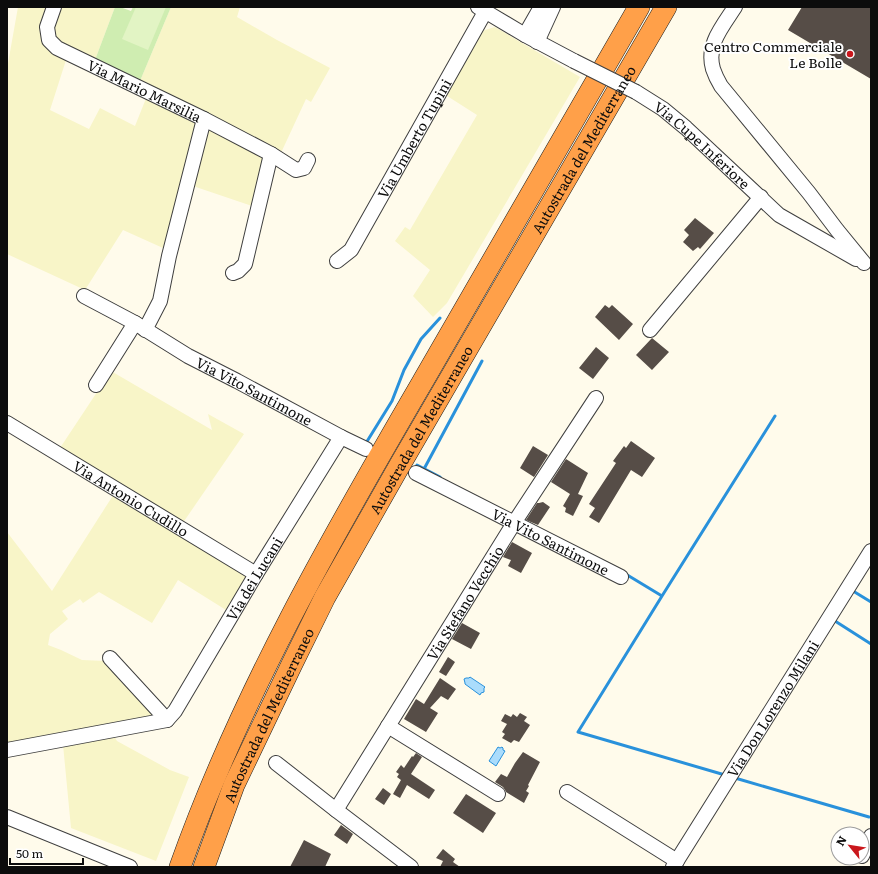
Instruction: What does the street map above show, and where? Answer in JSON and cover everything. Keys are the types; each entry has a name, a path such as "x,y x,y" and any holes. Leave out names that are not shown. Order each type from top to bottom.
{"highway":[{"name":"Autostrada del Mediterraneo","path":"175,863 251,696 306,587 377,459 640,7"},
{"name":"Autostrada del Mediterraneo","path":"204,867 234,785 329,590 401,463 666,7"},
{"path":"214,867 263,741 271,708"}],"street":[{"name":"Via Mario Marsilia","path":"54,7 47,27 49,40 57,48 204,119 271,154 296,170 304,168 308,160"},
{"path":"531,38 541,7"},
{"path":"531,38 553,7"},
{"path":"734,7 715,38 711,53 713,69 721,86 809,193 836,230 868,264"},
{"name":"Via Cupe Inferiore","path":"482,10 574,61 636,92 662,108 686,128 779,215 868,264"},
{"name":"Via Umberto Tupini","path":"337,260 351,250 482,10"},
{"path":"96,385 160,301 169,256 204,119"},
{"path":"232,273 238,271 245,264 271,154"},
{"path":"650,330 761,197"},
{"name":"Via Vito Santimone","path":"84,296 140,326 188,356 366,449"},
{"name":"Via Stefano Vecchio","path":"336,810 514,523 596,398"},
{"name":"Via Antonio Cudillo","path":"7,422 256,574"},
{"name":"Via dei Lucani","path":"167,720 175,711 256,574 341,437"},
{"name":"Via Vito Santimone","path":"416,474 621,577"},
{"name":"Via Don Lorenzo Milani","path":"675,864 871,551"},
{"path":"110,658 167,720"},
{"path":"7,750 167,720"},
{"path":"388,726 498,794"},
{"path":"276,763 411,867"},
{"path":"567,792 675,864"},
{"path":"7,817 130,867"}],"shaded area":[{"path":"18,7 47,7 41,24 67,57 50,110 89,129 100,108 135,126 147,96 197,121 183,180 163,248 123,230 85,290 7,254 7,69"},
{"path":"59,7 115,7 95,60 55,38 52,28"},
{"path":"171,7 240,7 237,17 330,68 311,102 306,99 280,155 252,206 190,185 206,122 140,81"},
{"path":"495,27 580,77 447,303 433,317 413,296 430,270 395,241 405,227 410,230 477,115 444,94 478,35 485,30"},
{"path":"111,371 212,430 208,414 244,434 178,530 249,573 226,610 178,580 152,623 99,592 83,603 80,599 62,611 68,619 50,634 48,645 82,660 106,661 157,716 108,726 117,741 170,770 189,777 156,861 71,828 62,734 7,743 7,532 52,591 119,486 60,448"}],"green space":[{"path":"115,7 120,7 131,11 133,7 171,7 140,81 95,60"},
{"path":"136,7 166,7 148,50 122,39"}],"water":[{"path":"470,677 485,687 484,692 480,695 465,684 464,679"},
{"path":"498,747 502,747 505,751 496,766 489,761"}],"building":[{"name":"Centro Commerciale Le Bolle","path":"802,7 871,7 871,79 788,30"},
{"path":"695,218 714,233 700,249 698,247 693,251 683,242 689,235 684,230"},
{"path":"605,305 609,308 612,305 633,324 619,340 595,317"},
{"path":"652,338 669,352 652,370 636,355"},
{"path":"596,347 609,358 593,379 579,368"},
{"path":"631,441 655,458 642,477 631,470 599,523 589,517 595,508 589,504 616,463 613,461 624,446 626,448"},
{"path":"533,446 548,455 534,477 520,468"},
{"path":"566,459 588,473 578,494 583,496 573,516 565,512 566,508 563,506 570,494 551,482"},
{"path":"543,502 550,507 538,525 526,520 537,503"},
{"path":"512,542 532,553 521,573 508,566 511,560 503,557"},
{"path":"462,623 480,633 471,649 452,639"},
{"path":"448,657 455,662 446,676 439,672"},
{"path":"440,678 456,689 448,700 441,696 430,708 438,713 426,732 404,719 416,699 424,704"},
{"path":"520,713 527,717 524,721 530,725 519,742 514,740 511,743 502,738 505,734 502,732 507,724 501,721 505,714 511,717 513,714 517,717"},
{"path":"523,752 540,762 528,785 529,786 526,791 529,793 524,803 506,792 503,787 495,782 501,774 507,777"},
{"path":"416,753 422,757 411,774 435,790 429,799 407,785 400,798 393,794 401,780 397,777 399,774 396,772 401,765 404,768 412,756 413,757"},
{"path":"383,788 391,794 384,805 375,799"},
{"path":"466,794 496,813 483,833 453,813"},
{"path":"341,825 353,834 347,844 334,835"},
{"path":"304,840 331,854 325,867 290,867"},
{"path":"443,849 455,859 453,862 460,867 440,867 443,861 436,858"}],"waterway":[{"path":"366,443 392,401 404,370 421,339 440,318"},
{"path":"424,469 482,361"},
{"path":"725,775 578,732 775,416"},
{"path":"417,465 440,477"},
{"path":"624,573 662,596"},
{"path":"853,591 871,602"},
{"path":"835,621 871,644"},
{"path":"735,778 869,817"}],"place":[{"name":"Centro Commerciale Le Bolle","path":"850,54"}]}
